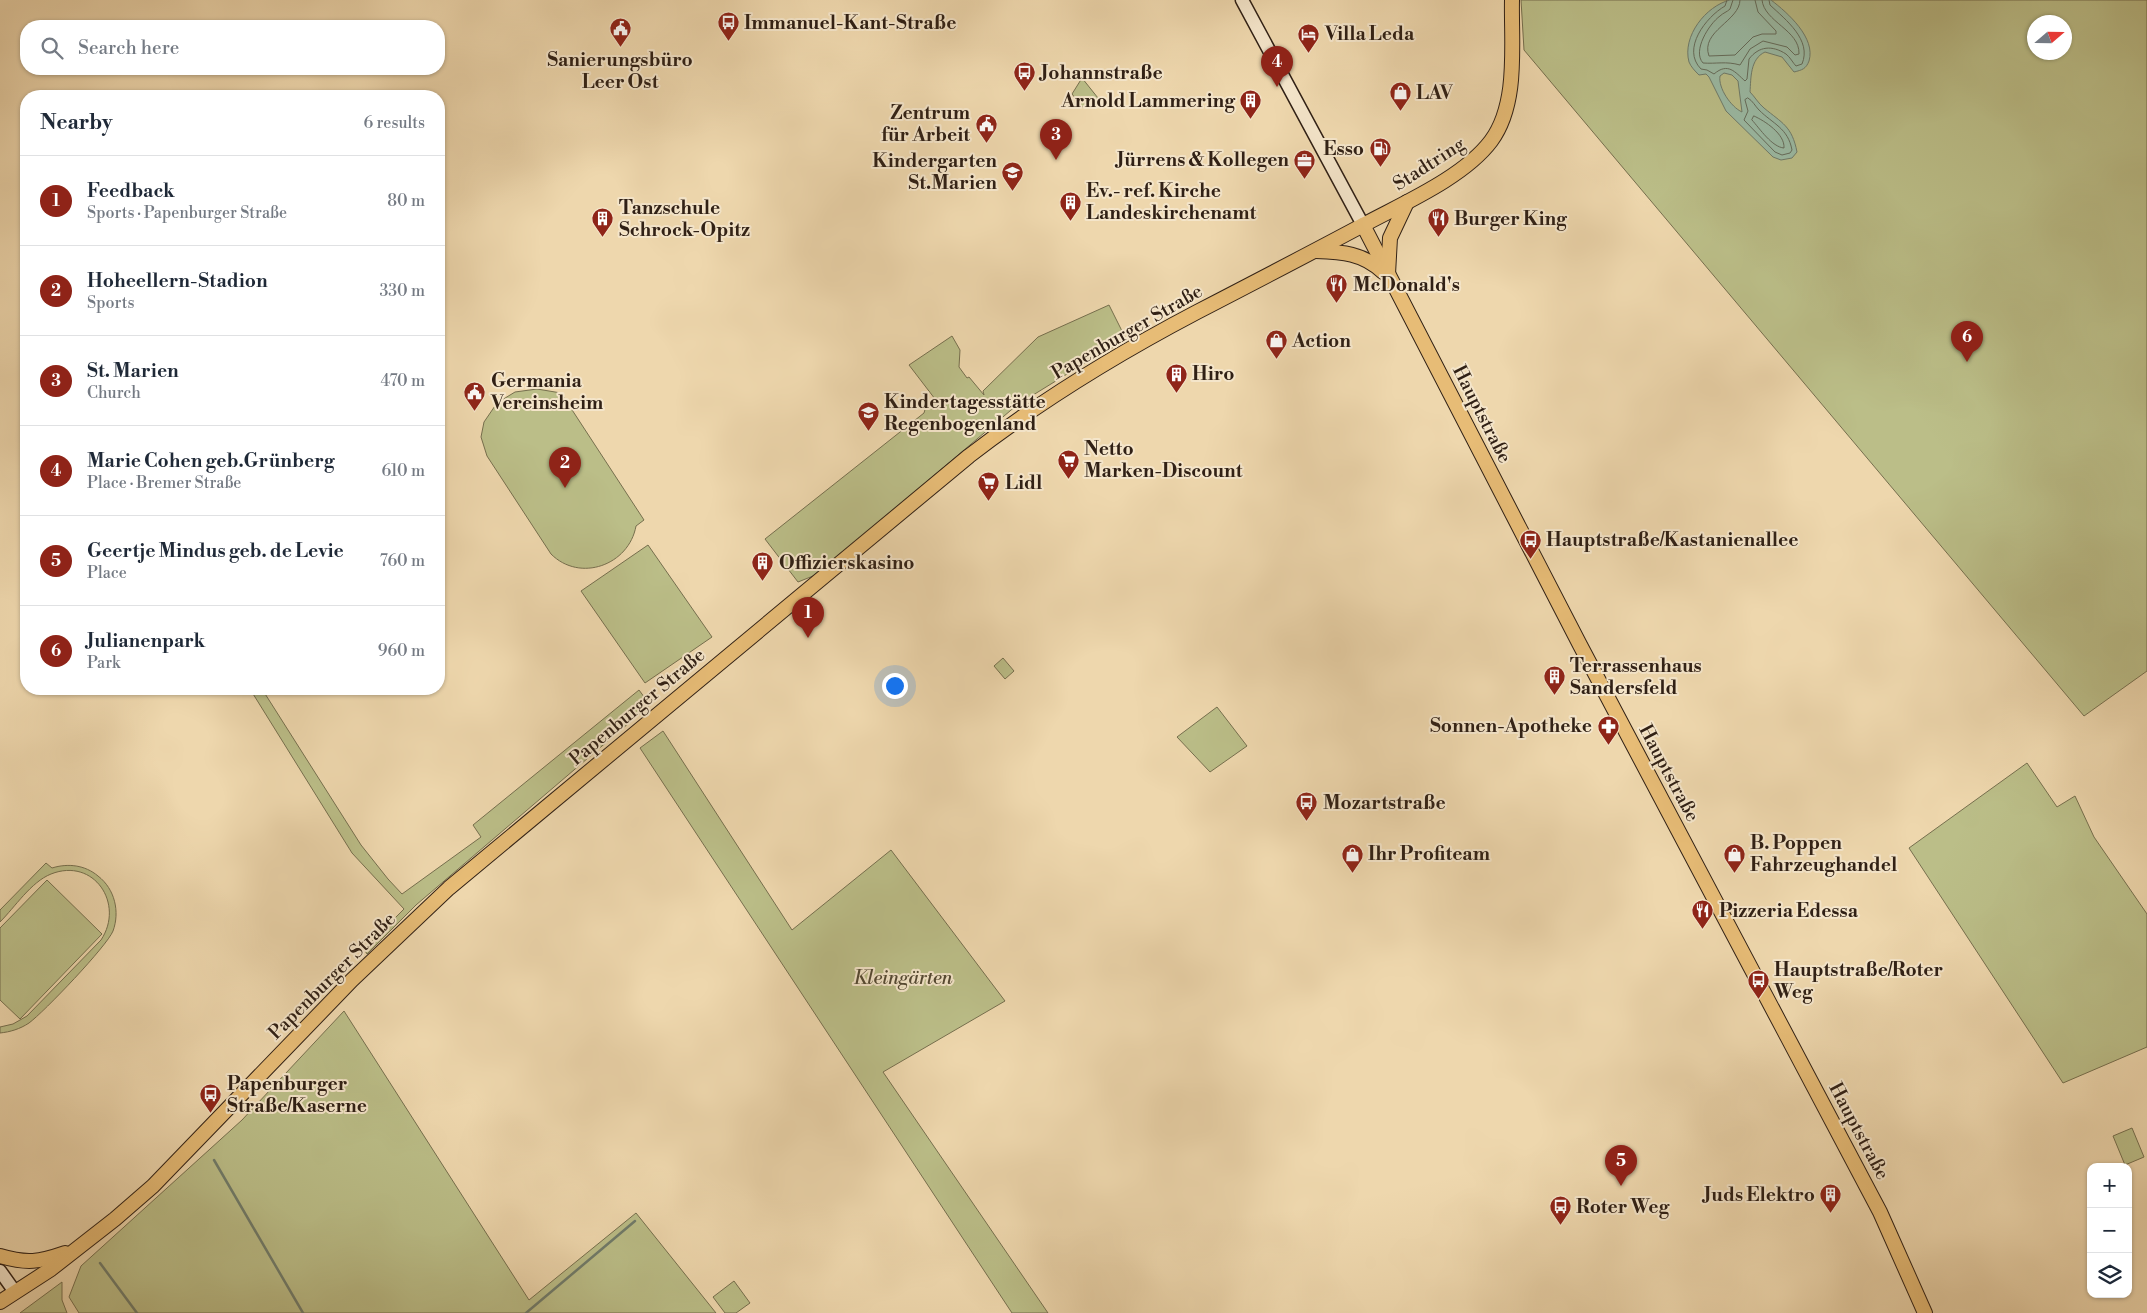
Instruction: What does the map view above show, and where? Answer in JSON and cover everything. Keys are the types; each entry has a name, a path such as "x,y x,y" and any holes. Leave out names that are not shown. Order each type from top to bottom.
{"main road":[{"path":"1242,0 1362,226"},
{"name":"Stadtring","path":"1362,226 1408,202 1462,169 1492,140 1508,96 1512,0"},
{"path":"1388,277 1390,238 1408,202"},
{"name":"Papenburger Straße","path":"0,1302 77,1248 154,1186 352,980 449,888 954,468 995,436 1079,380 1194,314 1362,226"},
{"name":"Hauptstraße","path":"1362,226 1450,390 1580,646 1876,1204 1925,1313"},
{"path":"1315,251 1354,254 1370,262 1388,277"},
{"path":"0,1256 28,1262 40,1262 77,1248"},
{"path":"0,1271 15,1292"}],"green space":[{"path":"1521,0 2147,0 2147,671 2084,716 1524,50"},
{"path":"1082,78 1098,98 1082,107 1072,94"},
{"path":"1109,305 1127,341 1101,353 1017,405 844,552 813,576 798,582 765,539 924,413 926,406 935,399 909,365 952,336 960,350 959,367 984,395 983,391 1038,337"},
{"path":"537,389 561,393 644,520 636,526 632,540 624,551 614,560 602,566 576,567 563,563 551,554 487,456 481,437 484,422 497,403 515,392"},
{"path":"648,545 712,637 645,683 581,591"},
{"path":"1003,658 1014,671 1005,679 994,666"},
{"path":"639,690 650,705 416,905 367,954 364,949 404,909 352,853 254,695 266,695 361,845 402,894 481,837 473,825"},
{"path":"1217,707 1247,746 1210,772 1177,737"},
{"name":"Kleingärten","path":"663,731 792,930 891,850 1005,1001 883,1072 1048,1313 1012,1313 640,748"},
{"path":"2027,763 2057,807 2075,796 2094,837 2147,914 2147,1047 2063,1083 1909,848"},
{"path":"46,863 52,868 70,865 82,867 93,872 104,881 114,901 116,909 115,924 113,931 99,950 37,1017 22,1027 0,1033 0,1027 13,1024 27,1016 101,940 108,926 109,912 107,899 101,887 92,878 80,872 66,870 51,874 37,883 0,922 0,910"},
{"path":"47,880 102,934 20,1019 0,1000 0,928"},
{"path":"344,1011 529,1300 636,1213 716,1313 79,1313 69,1297 81,1266 242,1120"},
{"path":"2132,1128 2144,1157 2130,1163 2124,1163 2113,1136"},
{"path":"734,1281 750,1303 736,1313 725,1313 713,1297"},
{"path":"62,1282 62,1300 67,1313 20,1313"}],"water":[{"path":"1730,0 1771,0 1792,19 1805,35 1810,52 1807,66 1803,69 1794,72 1782,57 1765,52 1756,59 1751,75 1750,92 1762,106 1785,126 1792,136 1797,152 1792,158 1781,160 1773,157 1726,111 1709,77 1706,74 1699,75 1689,62 1689,42 1693,33 1705,15 1721,3","holes":["1724,73 1732,75 1738,81 1742,112 1730,102 1721,86 1720,76"]}],"waterway":[{"path":"214,1160 303,1313"},
{"path":"526,1313 635,1221"},
{"path":"100,1263 137,1313"}],"place":[{"name":"Immanuel-Kant-Straße","path":"728,42"},
{"name":"Sanierungsbüro Leer Ost","path":"620,48"},
{"name":"Villa Leda","path":"1309,53"},
{"name":"Marie Cohen geb.Grünberg","path":"1277,87"},
{"name":"Johannstraße","path":"1025,92"},
{"name":"LAV","path":"1400,112"},
{"name":"Arnold Lammering","path":"1251,120"},
{"name":"Zentrum für Arbeit","path":"986,143"},
{"name":"St. Marien","path":"1056,160"},
{"name":"Esso","path":"1380,168"},
{"name":"Jürrens & Kollegen","path":"1305,179"},
{"name":"Kindergarten St.Marien","path":"1013,191"},
{"name":"Ev.- ref. Kirche Landeskirchenamt","path":"1070,221"},
{"name":"Tanzschule Schrock-Opitz","path":"603,238"},
{"name":"Burger King","path":"1438,238"},
{"name":"McDonald's","path":"1337,304"},
{"name":"Action","path":"1276,360"},
{"name":"Julianenpark","path":"1967,362"},
{"name":"Hiro","path":"1176,393"},
{"name":"Germania Vereinsheim","path":"475,411"},
{"name":"Kindertagesstätte Regenbogenland","path":"868,432"},
{"name":"Netto Marken-Discount","path":"1068,479"},
{"name":"Hoheellern-Stadion","path":"565,488"},
{"name":"Lidl","path":"989,502"},
{"name":"Hauptstraße/Kastanienallee","path":"1530,559"},
{"name":"Offizierskasino","path":"763,582"},
{"name":"Feedback","path":"808,638"},
{"name":"Terrassenhaus Sandersfeld","path":"1554,696"},
{"name":"Sonnen-Apotheke","path":"1608,745"},
{"name":"Mozartstraße","path":"1307,822"},
{"name":"Ihr Profiteam","path":"1352,873"},
{"name":"B. Poppen Fahrzeughandel","path":"1734,873"},
{"name":"Pizzeria Edessa","path":"1703,930"},
{"name":"Hauptstraße/Roter Weg","path":"1758,1000"},
{"name":"Papenburger Straße/Kaserne","path":"211,1114"},
{"name":"Geertje Mindus geb. de Levie","path":"1621,1186"},
{"name":"Juds Elektro","path":"1831,1214"},
{"name":"Roter Weg","path":"1560,1226"}]}
